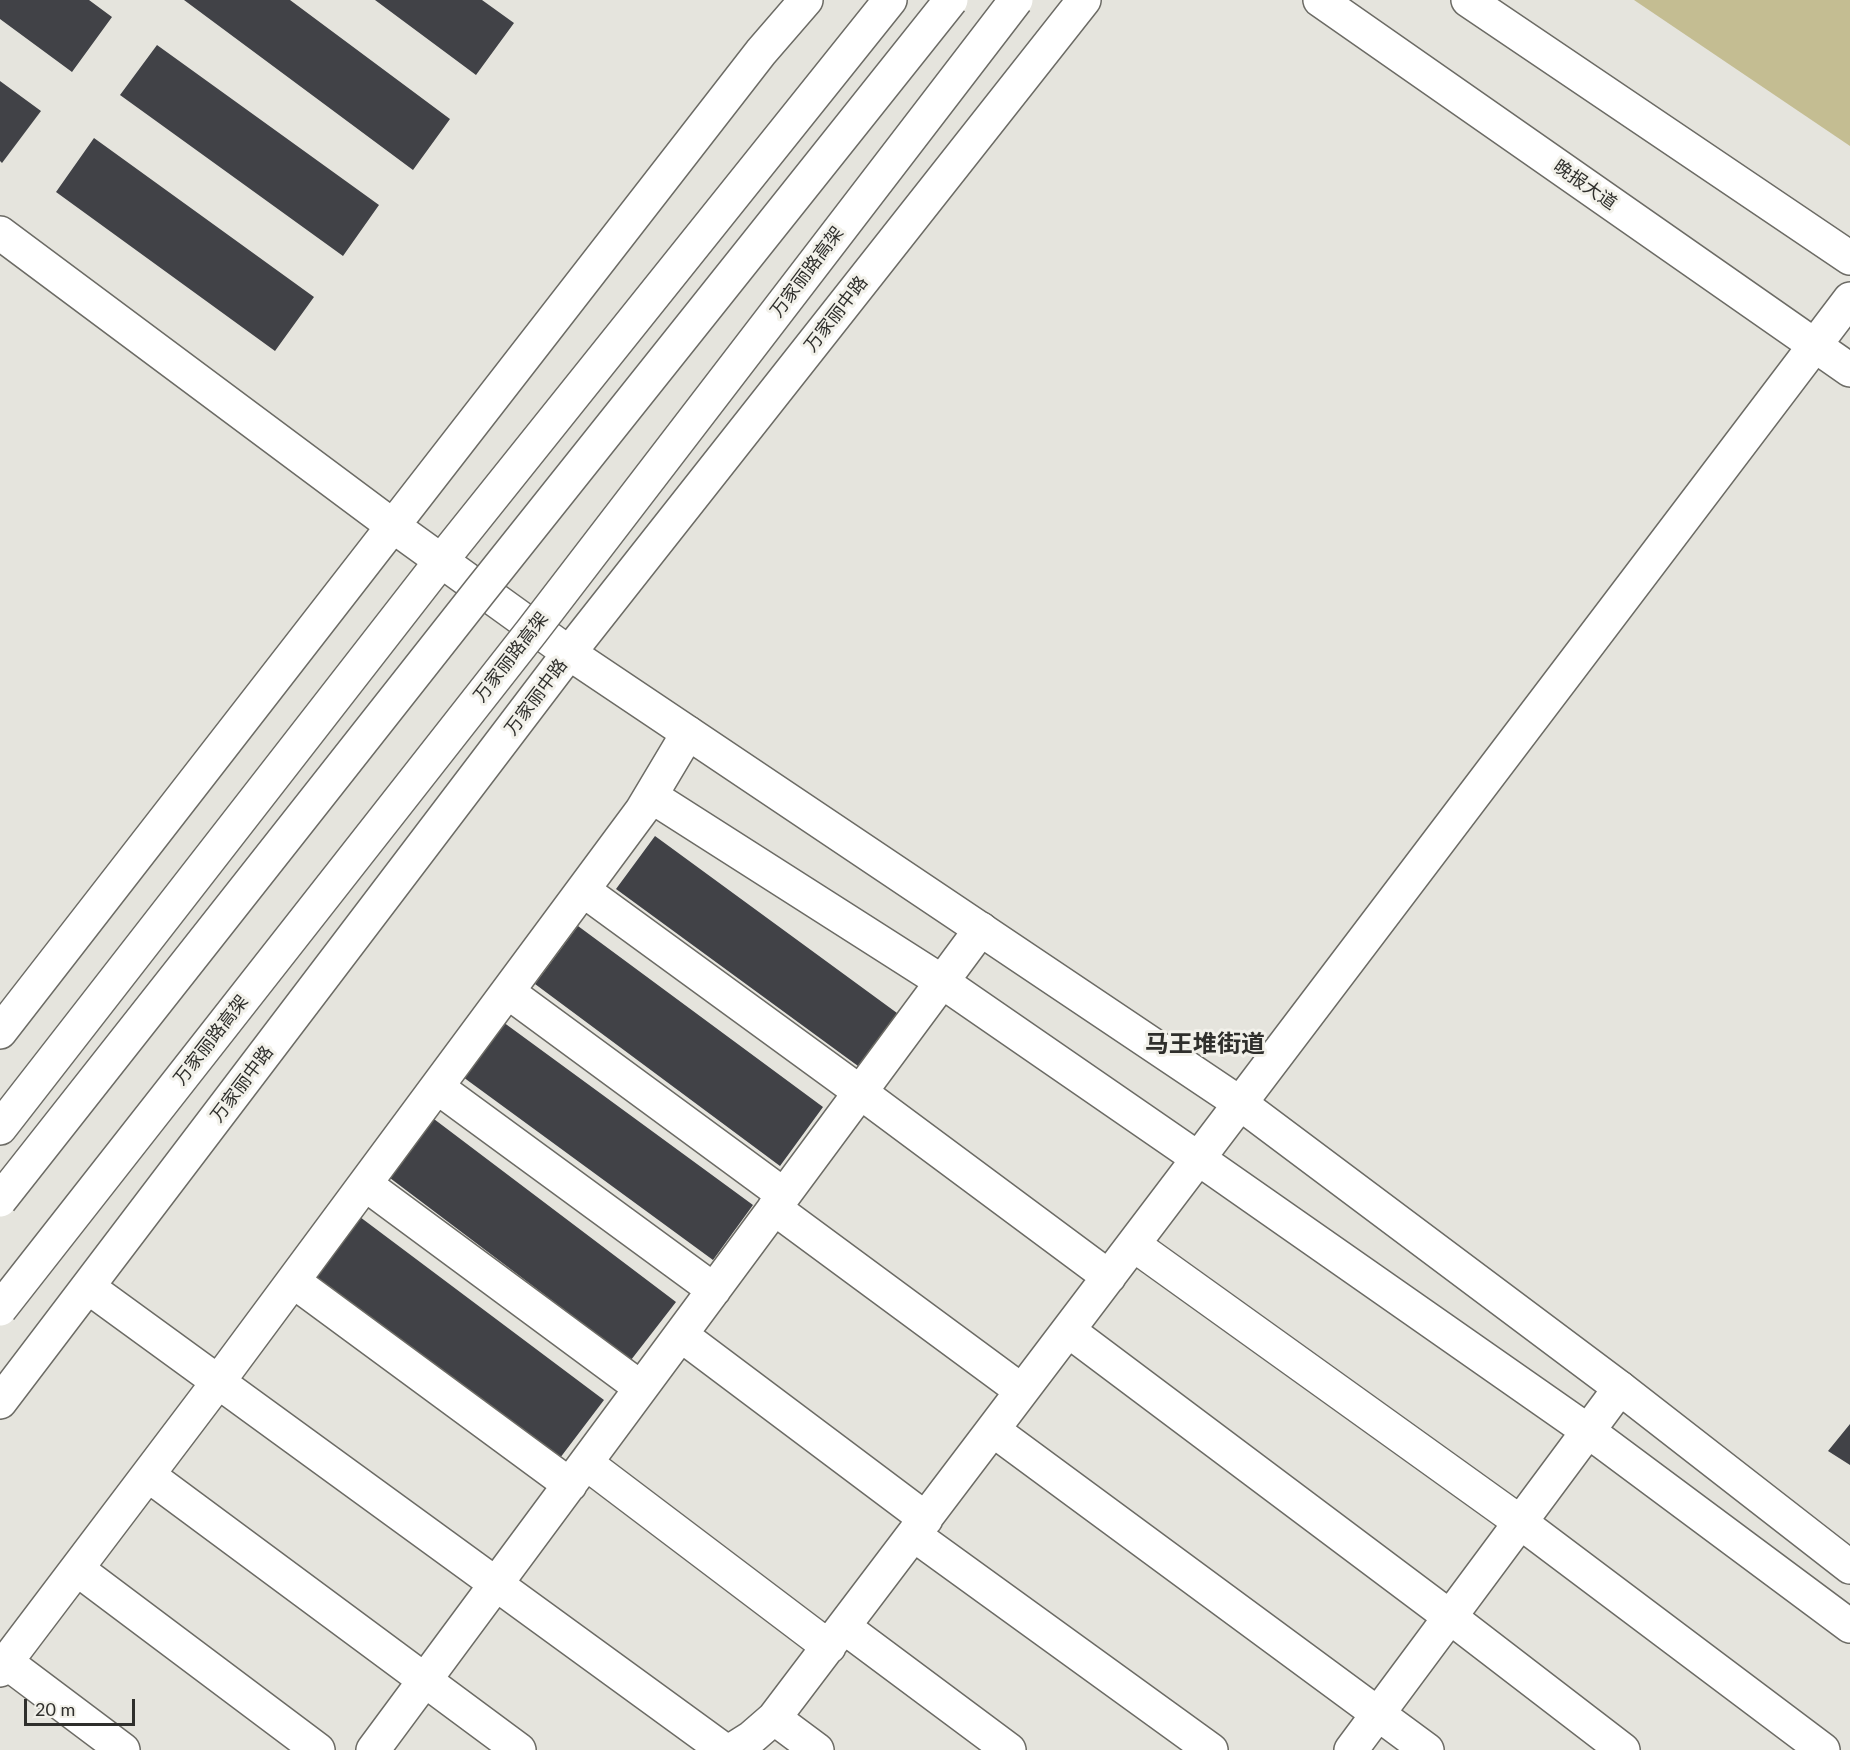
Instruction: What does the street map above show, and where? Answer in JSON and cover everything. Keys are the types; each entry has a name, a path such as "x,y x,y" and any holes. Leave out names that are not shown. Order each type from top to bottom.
{"main road":[{"path":"0,1032 761,52 806,0"},
{"path":"0,1128 441,561 890,0"},
{"path":"0,1200 951,0"},
{"name":"万家丽路高架","path":"0,1309 532,631 1016,0"},
{"name":"万家丽中路","path":"0,1402 569,653 1084,0"},
{"name":"晚报大道","path":"1320,0 1850,370"},
{"path":"1468,0 1850,258"},
{"path":"0,233 393,526 569,653 1241,1104 1620,1388 1850,1567"},
{"path":"732,1750 751,1738 774,1718 1850,299"},
{"path":"123,1750 3,1666 218,1382 583,890 651,796 688,732"},
{"path":"651,796 941,981 1199,1159 1588,1431 1850,1626"},
{"path":"583,890 860,1092 1109,1278"},
{"path":"374,1750 981,929"},
{"path":"508,992 1022,1391"},
{"path":"437,1087 714,1290"},
{"path":"365,1184 641,1388"},
{"path":"1134,1245 1520,1522 1823,1750"},
{"path":"293,1281 578,1474 836,1637 1009,1750"},
{"path":"88,1287 724,1750"},
{"path":"1069,1331 1623,1750"},
{"path":"681,1335 920,1527 1211,1750"},
{"path":"1351,1750 1620,1388"},
{"path":"993,1430 1427,1750"},
{"path":"148,1475 519,1750"},
{"path":"77,1569 318,1750"},
{"path":"774,1718 817,1750"}],"shaded area":[{"path":"1634,0 1850,0 1850,146"}],"building":[{"path":"0,0 89,0 112,17 72,72 0,19"},
{"path":"184,0 290,0 450,119 413,170"},
{"path":"375,0 482,0 514,23 476,75"},
{"path":"157,45 379,205 343,256 120,95"},
{"path":"0,81 41,111 2,163 0,161"},
{"path":"94,138 314,297 275,351 56,192"},
{"path":"655,836 897,1013 858,1066 616,889"},
{"path":"578,926 823,1107 780,1166 535,984"},
{"path":"503,1022 753,1205 713,1260 463,1077"},
{"path":"430,1116 676,1302 631,1360 386,1175"},
{"path":"356,1214 604,1400 560,1458 311,1273"},
{"path":"1850,1424 1850,1465 1828,1451"}],"district":[{"name":"马王堆街道","path":"1205,1044"}]}
